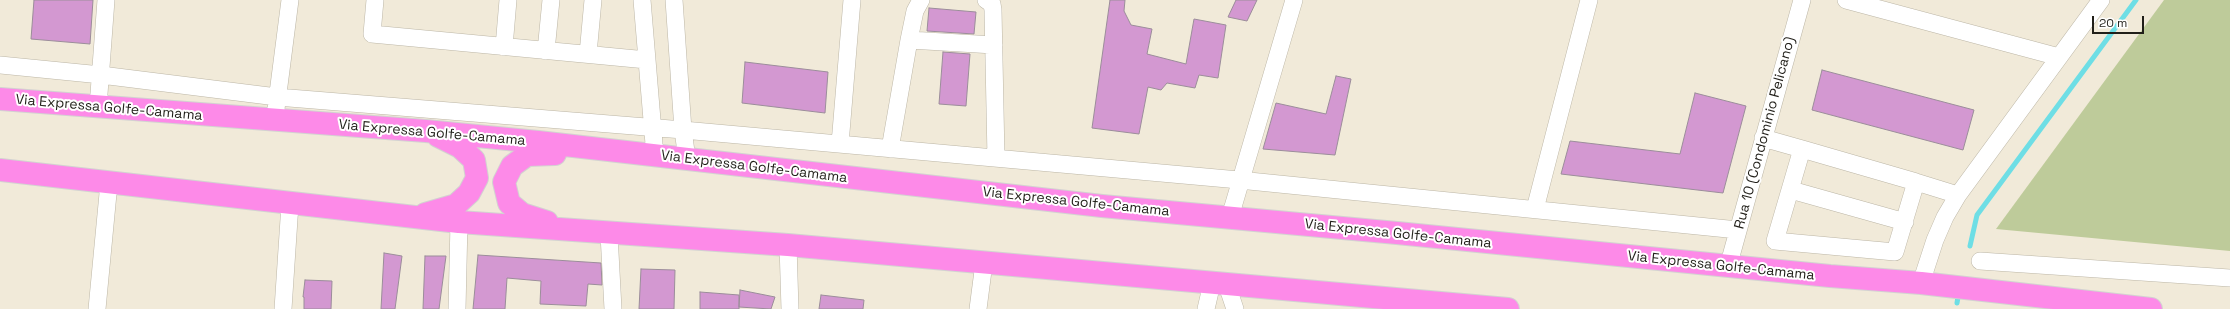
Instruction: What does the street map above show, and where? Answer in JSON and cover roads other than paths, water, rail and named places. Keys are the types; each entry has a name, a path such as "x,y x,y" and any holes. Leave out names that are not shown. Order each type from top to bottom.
{"highway":[{"name":"Via Expressa Golfe-Camama","path":"0,99 276,121 426,131 1094,205 1230,217 1728,267 1922,283 2151,309"},
{"path":"410,218 456,205 469,193 477,178 474,160 460,146 426,131"},
{"path":"653,155 527,155 512,166 504,182 509,203 522,214 540,221 640,234 788,245 1220,284 1392,304 1508,309"},
{"path":"0,170 410,218 609,234 640,234"}],"street":[{"path":"98,107 106,0"},
{"path":"276,121 277,97 290,0"},
{"path":"375,0 372,34 647,60"},
{"path":"504,47 508,0"},
{"path":"546,51 551,0"},
{"path":"588,54 593,0"},
{"path":"642,0 653,128 653,155"},
{"path":"674,0 683,130 687,159"},
{"path":"840,144 852,0"},
{"path":"890,149 915,11 921,0"},
{"path":"986,0 992,4 993,10 996,158"},
{"path":"1230,217 1239,180 1294,0"},
{"path":"1535,209 1589,0"},
{"name":"Rua 10 (Condominio Pelicano)","path":"1728,267 1802,0"},
{"path":"1846,0 2059,57"},
{"path":"1922,283 1935,240 1945,217 1958,195 2101,0"},
{"path":"909,40 994,45"},
{"path":"0,65 101,74 277,97 683,130 1239,180 1738,230"},
{"path":"1763,138 1958,195"},
{"path":"1802,149 1776,241 1895,252 1916,182"},
{"path":"97,309 109,183"},
{"path":"1791,190 1904,222"},
{"path":"283,309 290,204"},
{"path":"457,309 459,222"},
{"path":"609,234 613,309"},
{"path":"788,245 790,309"},
{"path":"1980,261 2230,278"},
{"path":"978,309 984,263"},
{"path":"1206,309 1220,284 1235,309"}],"waterway":[{"path":"1970,246 1977,215 2136,0"},
{"path":"1957,303 1958,297"}]}
